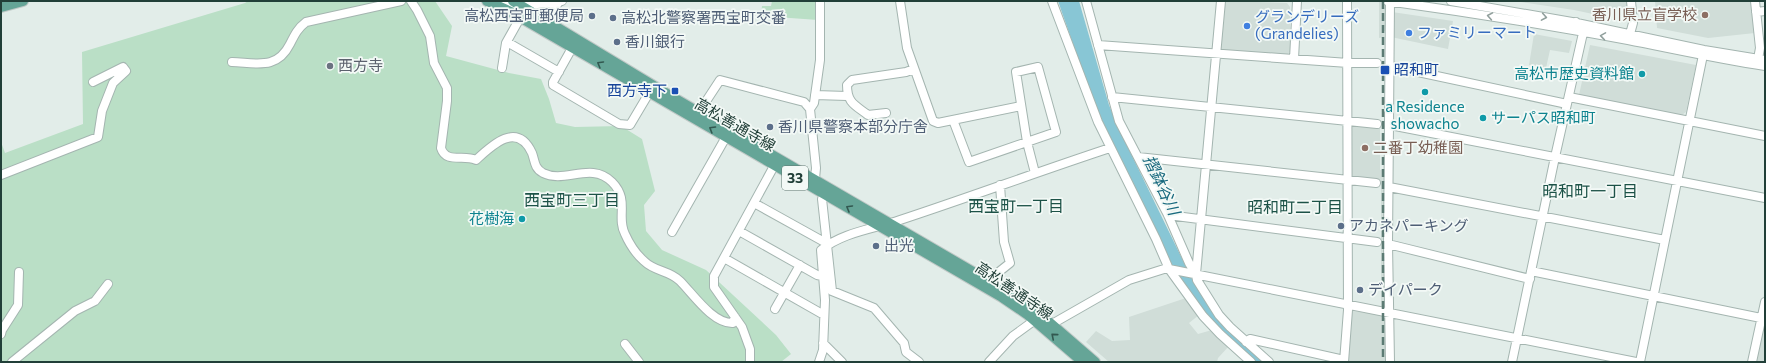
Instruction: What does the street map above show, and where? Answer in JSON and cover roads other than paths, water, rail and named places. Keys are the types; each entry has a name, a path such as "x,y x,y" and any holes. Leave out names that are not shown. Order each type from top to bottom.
{"main road":[{"path":"1,7 23,1"},
{"name":"高松善通寺線","path":"487,1 498,5 572,48 699,112 991,282 1028,304 1095,362"},
{"name":"高松善通寺線","path":"517,4 774,166 1002,297 1035,320 1083,362"}],"street":[{"path":"232,62 266,64 279,59 288,47 298,28 306,22 401,1"},
{"path":"411,1 430,36 434,62 447,88 447,101 441,148 442,153 447,157 476,160 497,142 505,138 514,137 528,145 533,155 534,166 553,177 587,172 600,174 612,182 620,194 623,205 623,231 629,242 644,261 657,271 669,272 679,279 711,314 726,324 733,323 735,317"},
{"path":"498,5 561,1"},
{"path":"549,24 551,12 561,1"},
{"path":"810,108 814,103 820,60 820,1"},
{"path":"900,1 907,48 933,121 938,123 1021,106"},
{"path":"1052,1 1098,122 1171,269 1174,278 1207,320 1251,362"},
{"path":"1086,1 1120,121 1168,215 1193,274 1219,315 1269,362"},
{"path":"1193,274 1202,218 1221,1"},
{"path":"1294,59 1297,1"},
{"path":"1246,342 1250,339 1344,361 1348,304 1347,1"},
{"path":"1387,1 1452,10 1583,32 1765,66"},
{"path":"1390,1 1388,244 1390,362"},
{"path":"1451,1 1576,22 1704,50 1762,59 1755,1"},
{"path":"1630,34 1632,22 1631,1"},
{"path":"1756,12 1765,11"},
{"path":"502,68 507,42 520,18"},
{"path":"1512,362 1583,32 1581,26 1576,22"},
{"path":"1583,32 1585,29 1592,26"},
{"path":"507,42 559,72"},
{"path":"1098,45 1377,64"},
{"path":"572,48 553,82 555,87 622,125 630,125 651,89"},
{"path":"1640,362 1702,55"},
{"path":"1390,66 1568,100 1689,120 1765,136"},
{"path":"1,175 98,137 102,110 113,83 126,71 123,67 93,82"},
{"path":"953,120 969,162 1027,142 1056,132 1038,67 1016,72 1027,142 1035,173"},
{"path":"886,113 868,115 847,96 847,85 852,80 906,72 914,69"},
{"path":"699,112 720,80 804,102 810,108 816,168 815,179"},
{"path":"815,95 847,96"},
{"path":"1112,97 1377,124"},
{"path":"1390,125 1765,198"},
{"path":"672,232 726,137"},
{"path":"819,362 823,350 825,300 821,250 828,244 849,235 890,223 1110,148"},
{"path":"1138,157 1376,183"},
{"path":"750,362 750,349 742,327 714,287 714,276 774,166"},
{"path":"991,282 995,275 1010,263 1004,242 1000,185"},
{"path":"1389,187 1665,240"},
{"path":"825,195 822,199 832,291 874,308 904,343 906,352 919,362"},
{"path":"754,203 828,244"},
{"path":"1168,215 1202,218 1377,242"},
{"path":"739,231 817,275 822,276"},
{"path":"1388,244 1531,275 1653,296 1761,318"},
{"path":"724,258 824,315"},
{"path":"775,309 800,265"},
{"path":"1052,324 1129,280 1164,269 1171,269 1636,362"},
{"path":"1,334 18,305 19,272"},
{"path":"12,362 75,311 95,301 108,284"},
{"path":"1752,362 1765,302"},
{"path":"989,362 1013,336 1035,320"},
{"path":"823,343 842,362"},
{"path":"625,344 639,362"}],"water":[{"path":"1058,1 1079,1 1109,105 1118,127 1192,279 1216,316 1264,362 1254,362 1200,309 1172,266 1099,118"}],"railway":[{"path":"1383,1 1383,362"}],"place":[{"name":"香川県立盲学校","path":"1705,15"},
{"name":"高松西宝町郵便局","path":"592,16"},
{"name":"高松北警察署西宝町交番","path":"613,18"},
{"name":"グランデリーズ (Grandelies)","path":"1247,26"},
{"name":"ファミリーマート","path":"1409,33"},
{"name":"香川銀行","path":"617,42"},
{"name":"西方寺","path":"330,66"},
{"name":"昭和町","path":"1385,70"},
{"name":"高松市歴史資料館","path":"1642,74"},
{"name":"西方寺下","path":"675,91"},
{"name":"a Residence showacho","path":"1425,92"},
{"name":"サーパス昭和町","path":"1483,118"},
{"name":"香川県警察本部分庁舎","path":"770,127"},
{"name":"二番丁幼稚園","path":"1365,148"},
{"name":"花樹海","path":"522,219"},
{"name":"アカネパーキング","path":"1341,226"},
{"name":"出光","path":"876,246"},
{"name":"デイパーク","path":"1360,290"}],"district":[{"name":"昭和町一丁目","path":"1590,191"},
{"name":"西宝町三丁目","path":"572,200"},
{"name":"西宝町一丁目","path":"1016,206"},
{"name":"昭和町二丁目","path":"1295,207"}],"water label":[{"name":"摺鉢谷川","path":"1162,185"}]}
